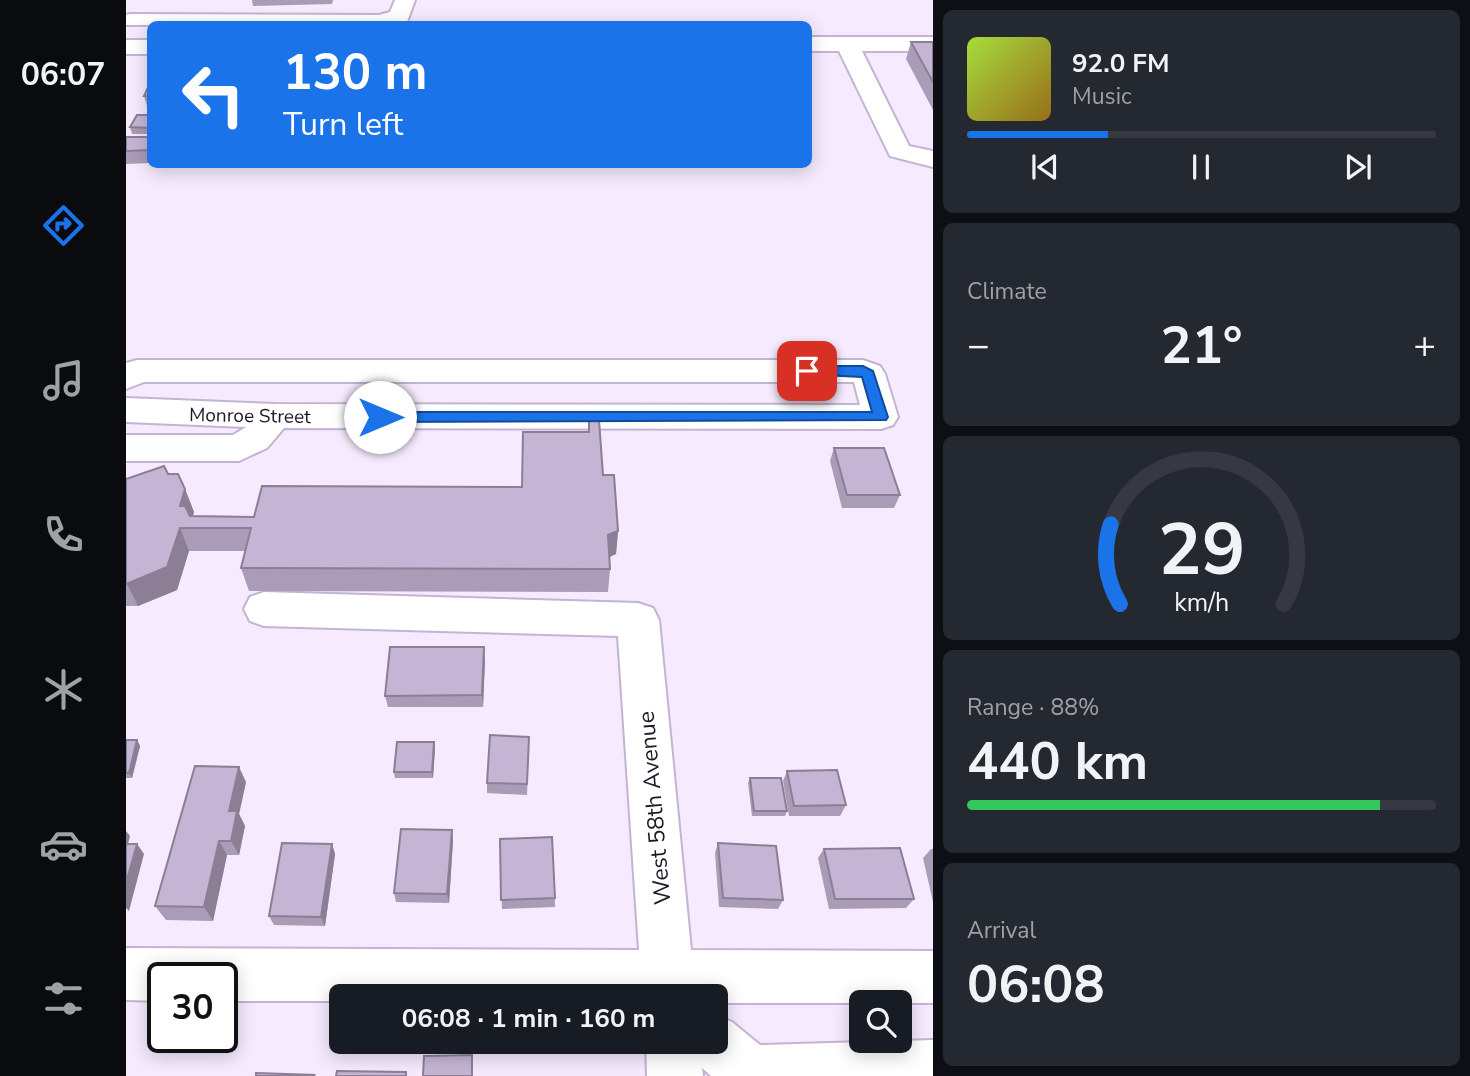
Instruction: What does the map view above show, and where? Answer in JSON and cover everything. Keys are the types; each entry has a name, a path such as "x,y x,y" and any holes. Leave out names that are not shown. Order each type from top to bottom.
{"street":[{"path":"128,23 143,0"},
{"path":"379,21 400,17 405,0"},
{"path":"128,23 147,23"},
{"path":"812,44 933,44"},
{"path":"847,44 899,150 933,159"},
{"path":"126,47 147,47"},
{"path":"126,404 137,371 387,372 380,417"},
{"name":"Monroe Street","path":"126,404 275,416 878,419 880,414 868,374 863,371 387,372"},
{"path":"126,448 239,448 255,439 275,416"},
{"name":"West 58th Avenue","path":"264,609 638,620 668,984"},
{"path":"126,974 619,984"},
{"path":"701,984 933,977"},
{"path":"674,1054 676,1076"},
{"path":"740,1063 901,1071"}],"building":[{"path":"911,42 933,42 933,82"},
{"path":"137,115 147,115 147,128 130,127"},
{"path":"126,137 147,137 147,150 126,151"},
{"path":"589,420 599,420 603,475 614,475 618,531 608,535 610,569 241,568 251,528 180,528 167,567 126,584 126,479 164,466 168,474 178,474 185,489 180,506 185,506 190,516 254,517 262,486 522,487 523,432 589,432"},
{"path":"834,448 884,448 900,495 847,495"},
{"path":"390,647 484,647 482,695 385,696"},
{"path":"490,735 529,737 527,784 487,783"},
{"path":"126,740 137,740 129,773 126,773"},
{"path":"397,742 434,742 432,772 394,772"},
{"path":"195,766 239,767 229,811 237,811 231,841 219,841 204,907 155,906"},
{"path":"837,770 846,805 794,806 787,771"},
{"path":"750,778 781,778 787,811 754,811"},
{"path":"401,829 452,830 447,894 394,893"},
{"path":"552,837 555,898 501,900 500,839"},
{"path":"282,843 332,844 321,917 269,916"},
{"path":"718,843 776,846 783,900 723,898"},
{"path":"126,844 137,844 126,883"},
{"path":"900,848 914,899 835,899 824,849"},
{"path":"472,1055 472,1076 423,1076 424,1056"},
{"path":"337,1071 406,1072 406,1076 336,1076"},
{"path":"256,1073 314,1075 256,1076"}],"route":[{"path":"380,417 881,417 868,374 863,371 807,371"}]}
